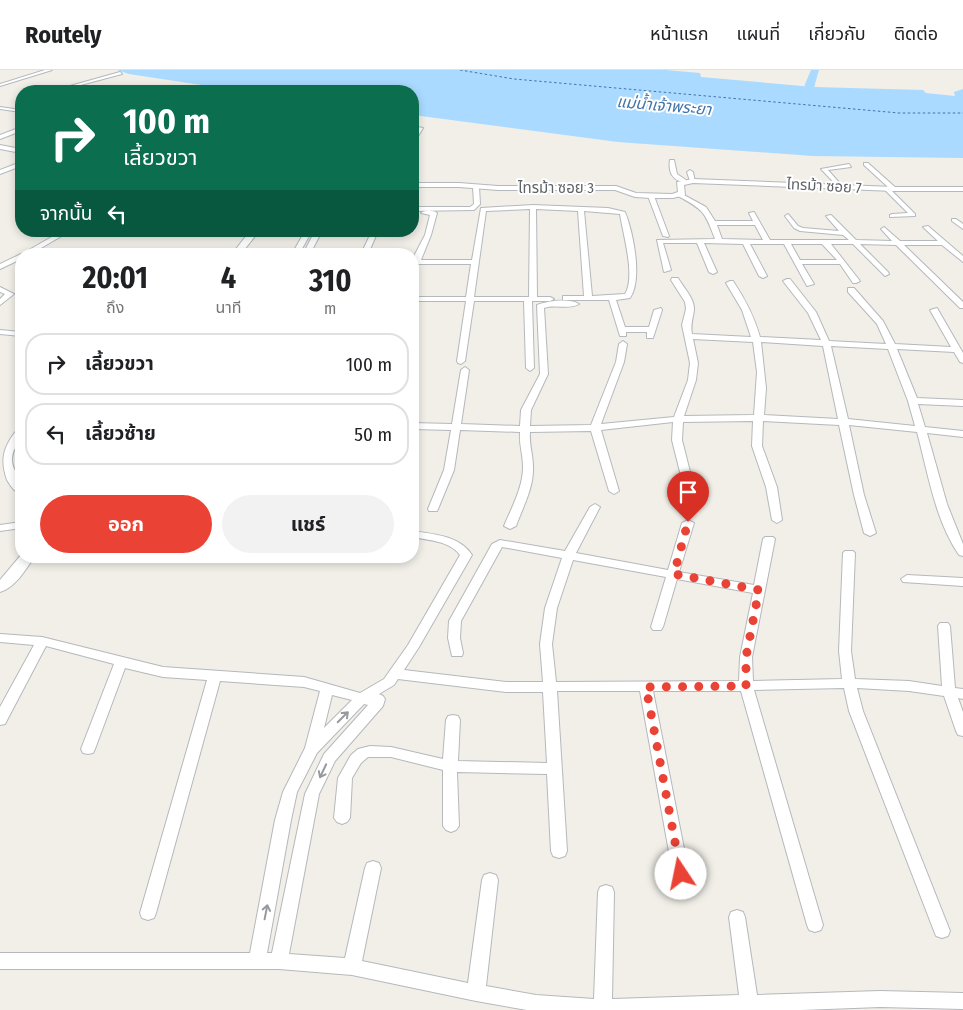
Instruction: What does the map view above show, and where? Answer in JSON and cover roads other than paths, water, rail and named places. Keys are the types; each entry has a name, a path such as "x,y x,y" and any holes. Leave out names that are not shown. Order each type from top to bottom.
{"street":[{"path":"0,85 50,70"},
{"path":"76,85 120,73"},
{"path":"8,109 15,107"},
{"path":"0,108 15,111"},
{"path":"0,137 15,132"},
{"path":"0,147 15,150"},
{"path":"672,160 675,176 678,180 684,181"},
{"path":"866,164 913,215 892,216"},
{"path":"0,172 15,166"},
{"path":"840,187 824,169 849,166"},
{"path":"690,172 693,181"},
{"path":"0,177 9,178"},
{"path":"684,181 680,184 682,193 680,195 703,207 709,213 720,242"},
{"name":"ไทรม้า ซอย 7","path":"684,181 891,189 963,189"},
{"name":"ไทรม้า ซอย 3","path":"419,185 498,188 616,188 635,195 680,195"},
{"path":"419,211 472,209 477,204 476,187"},
{"path":"651,196 666,236"},
{"path":"530,368 533,207"},
{"path":"419,299 470,300 612,298 627,296 631,291 633,268 623,213 608,210 533,207 484,209 475,262 470,300 463,366 449,470 433,509"},
{"path":"580,209 588,298"},
{"path":"419,212 483,214"},
{"path":"419,252 428,235 434,213"},
{"path":"752,213 768,242"},
{"path":"788,216 796,227 802,230 846,233"},
{"path":"829,216 885,274"},
{"path":"954,220 963,227"},
{"path":"714,223 757,223"},
{"path":"926,227 963,260"},
{"path":"884,229 963,306"},
{"path":"36,248 56,237"},
{"path":"241,248 250,237"},
{"path":"299,248 305,237"},
{"path":"310,248 316,237"},
{"path":"667,270 659,241 944,243"},
{"path":"700,242 713,272"},
{"path":"746,242 763,276"},
{"path":"787,243 810,284"},
{"path":"825,243 842,262 854,286 880,323 892,348 913,401 942,504 956,542 963,554"},
{"path":"0,267 15,259"},
{"path":"419,262 475,262"},
{"path":"798,262 842,262"},
{"path":"675,280 689,302 686,326 694,363 692,380 678,419 678,445 693,504"},
{"path":"787,281 812,312 827,345 845,422 859,495 870,533"},
{"path":"730,283 748,310 755,340 761,371 760,418 757,446 771,483 777,520"},
{"path":"0,289 10,294 0,303"},
{"path":"612,298 623,336 620,362 595,428 614,491"},
{"path":"510,526 526,485 528,466 524,446 526,410 544,374 540,307 548,304 575,304"},
{"path":"623,336 650,334 658,310"},
{"path":"934,310 963,360"},
{"path":"0,332 15,333"},
{"path":"688,336 827,345 957,350"},
{"path":"913,401 963,403"},
{"path":"419,426 525,429 595,428 678,419 760,418 845,422 963,434"},
{"path":"15,438 8,444 2,456 4,470 15,483"},
{"path":"559,851 546,644 551,608 569,555 595,507"},
{"path":"658,627 688,522"},
{"path":"0,528 15,526"},
{"path":"279,961 312,794 329,758 396,674 466,554 456,544 419,536"},
{"path":"769,539 746,657 746,686 815,925"},
{"path":"457,653 454,638 455,621 496,546 500,543 759,590"},
{"path":"849,553 845,651 849,683 856,711 942,931"},
{"path":"0,587 10,579 23,563"},
{"path":"907,579 963,582"},
{"path":"944,626 949,692 963,732"},
{"path":"0,638 42,641 163,672 304,682 362,698 379,696"},
{"path":"0,720 42,641"},
{"path":"88,749 121,662"},
{"path":"396,674 468,684 550,688 849,683 909,686 963,694"},
{"path":"148,912 215,676"},
{"path":"646,687 681,874"},
{"path":"257,960 290,792 311,750 328,689"},
{"path":"311,750 362,698"},
{"path":"451,826 450,766 453,720"},
{"path":"342,818 345,778 348,770 363,753 370,751 391,752 450,766 555,769"},
{"path":"352,967 374,868"},
{"path":"476,993 490,880"},
{"path":"603,1008 606,892"},
{"path":"737,917 749,1004"},
{"path":"0,961 279,961 352,967 476,993 536,1003 603,1008 716,1008 749,1004 880,999 963,1001"}],"water":[{"name":"แม่น้ำเจ้าพระยา","path":"117,70 666,70 700,73 701,77 814,87 923,90 926,93 955,96 954,92 963,89 963,158 813,156 618,142 419,116 419,85 201,85 129,74"}],"waterway":[{"path":"805,115 810,84 815,70"}]}
